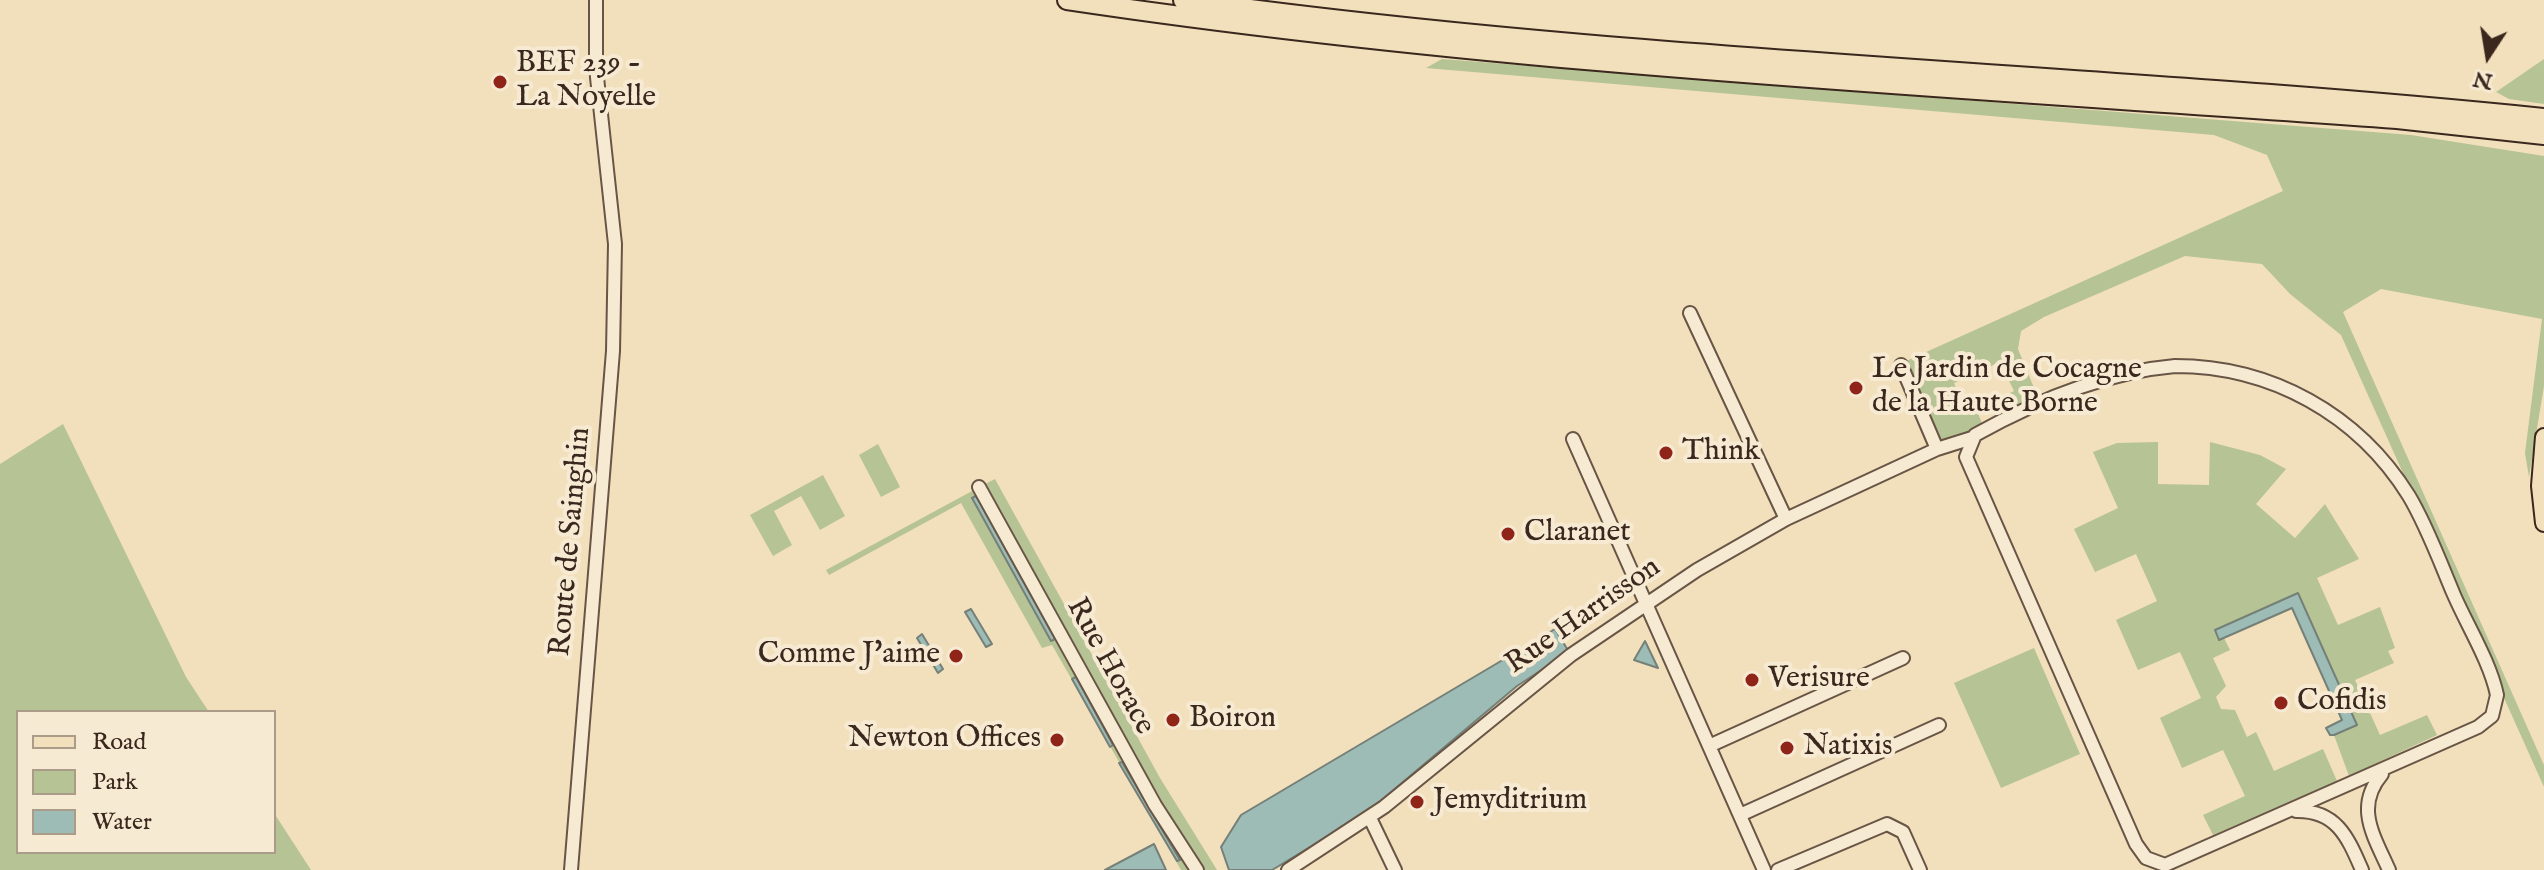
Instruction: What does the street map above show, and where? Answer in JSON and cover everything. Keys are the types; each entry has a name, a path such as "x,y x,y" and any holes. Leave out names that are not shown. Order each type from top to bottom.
{"highway":[{"path":"1067,0 1258,27 1519,55 2361,116 2544,135"},
{"path":"1183,0 1351,21 1599,45 2361,99 2540,117"},
{"path":"2361,116 2544,145"}],"main road":[{"path":"2544,437 2540,486 2544,523"}],"street":[{"name":"Route de Sainghin","path":"571,870 613,365 613,217 596,68 596,0"},
{"path":"1690,313 1786,519"},
{"path":"1901,365 1937,449"},
{"name":"Rue Harrisson","path":"1288,870 1370,818 1517,696 1646,604 1786,519 2093,382 2137,371 2175,366 2223,370 2274,383 2311,401 2349,426 2383,461 2415,506 2497,695 2495,711 2484,725 2384,772 2171,864 2156,863 2143,855 1971,473 1966,457 1972,438"},
{"path":"1573,439 1764,870"},
{"name":"Rue Horace","path":"979,487 1155,805 1197,870"},
{"path":"1709,746 1903,658"},
{"path":"1740,815 1939,725"},
{"path":"2384,772 2371,791 2366,811 2389,870"},
{"path":"2285,814 2307,811 2335,822 2348,837 2362,870"},
{"path":"1370,818 1395,870"},
{"path":"1778,870 1887,824 1896,825 1903,832 1920,870"}],"green space":[{"path":"1442,59 2411,135 2544,156 2544,386 2529,477 2525,453 2542,319 2381,289 2343,312 2544,765 2544,787 2341,335 2290,294 2262,264 2185,256 2044,317 2021,331 2018,349 2039,400 2012,413 2004,396 2014,391 2000,362 1954,383 1966,412 1976,408 1983,426 1940,444 1904,362 2283,191 2267,155 2214,135 1426,68"},
{"path":"2544,59 2544,104 2509,99 2496,92"},
{"path":"63,424 186,677 208,710 16,710 16,854 276,854 276,816 311,870 0,870 0,464"},
{"path":"2158,442 2158,484 2209,485 2210,442 2260,455 2286,469 2256,504 2295,538 2325,504 2359,559 2317,578 2338,625 2380,607 2395,648 2388,651 2394,663 2355,680 2380,735 2427,715 2437,735 2349,776 2334,735 2356,725 2298,593 2219,628 2230,650 2213,658 2226,686 2216,697 2221,709 2235,710 2247,737 2256,732 2274,771 2323,749 2337,781 2213,835 2203,815 2245,796 2223,750 2182,768 2160,718 2201,698 2180,652 2138,670 2116,620 2157,601 2136,554 2095,572 2074,529 2118,508 2093,452 2117,443"},
{"path":"878,444 900,487 881,497 859,455"},
{"path":"823,475 845,516 820,530 801,496 774,511 792,545 773,556 750,515"},
{"path":"995,479 1160,778 1217,870 1205,870 1151,784 985,484"},
{"path":"974,490 1149,807 1189,870 1181,870 1052,645 1042,648 961,503 829,575 826,570"},
{"path":"2034,648 2080,754 2001,788 1954,683"}],"water":[{"path":"976,496 1055,639 1051,641 972,498"},
{"path":"2298,593 2357,725 2334,735 2330,735 2326,728 2342,720 2292,608 2219,640 2215,630"},
{"path":"971,609 992,644 986,647 965,612"},
{"path":"1555,629 1569,652 1517,686 1365,814 1272,870 1229,870 1221,847 1241,815"},
{"path":"922,634 943,669 938,673 917,638"},
{"path":"1645,641 1658,668 1634,660"},
{"path":"1076,677 1113,745 1110,747 1072,679"},
{"path":"1122,762 1180,860 1177,861 1119,763"},
{"path":"1154,844 1166,870 1105,870"}],"place":[{"name":"BEF 239 - La Noyelle","path":"500,82"},
{"name":"Le Jardin de Cocagne de la Haute Borne","path":"1856,388"},
{"name":"Think","path":"1666,453"},
{"name":"Claranet","path":"1508,534"},
{"name":"Comme J'aime","path":"956,656"},
{"name":"Verisure","path":"1752,680"},
{"name":"Cofidis","path":"2281,703"},
{"name":"Boiron","path":"1173,720"},
{"name":"Newton Offices","path":"1057,740"},
{"name":"Natixis","path":"1787,748"},
{"name":"Jemyditrium","path":"1417,802"}]}
